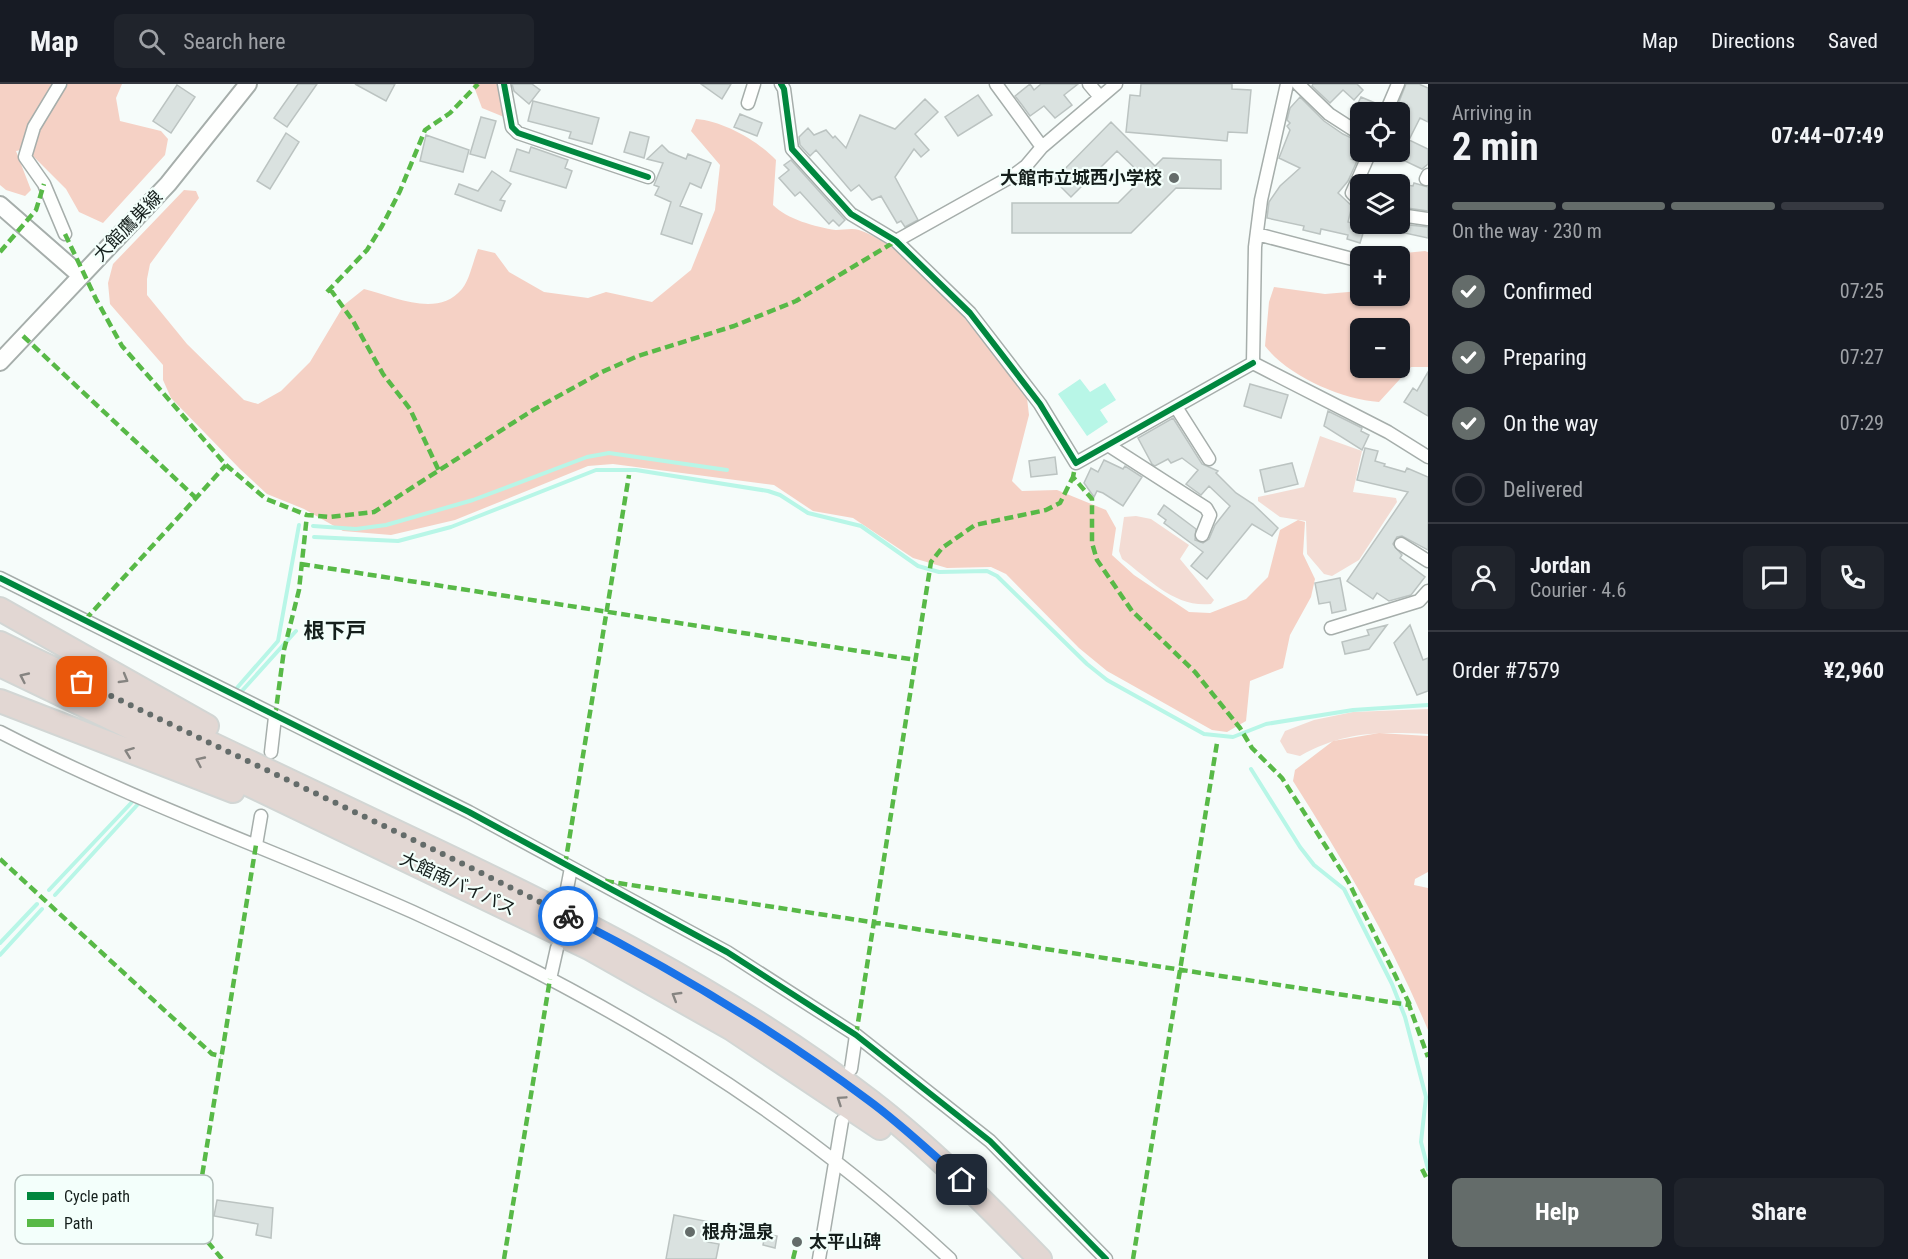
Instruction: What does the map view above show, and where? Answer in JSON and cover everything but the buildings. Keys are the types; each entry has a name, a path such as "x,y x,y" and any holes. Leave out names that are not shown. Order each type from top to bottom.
{"highway":[{"path":"0,609 261,758 467,865"},
{"name":"大館南バイパス","path":"0,643 467,865 673,973 811,1059 870,1101 962,1180 1037,1256"},
{"name":"大館南バイパス","path":"0,665 589,948 732,1029 859,1112 920,1158 1037,1256"},
{"path":"0,701 418,865"}],"main road":[{"name":"大館鷹巣線","path":"0,362 168,184 248,84"},
{"path":"0,205 80,275"}],"street":[{"path":"60,84 34,127 25,157 44,184 65,234"},
{"path":"504,84 512,127 518,133 648,177"},
{"path":"748,103 754,84"},
{"path":"781,84 784,89 792,149 851,214 896,241 970,313 1040,404 1076,463 1253,363"},
{"path":"996,84 1042,147"},
{"path":"1089,84 1100,97"},
{"path":"896,241 1014,175 1026,166 1042,147 1116,84"},
{"path":"1253,363 1257,234 1261,200 1287,84"},
{"path":"1298,84 1329,114 1350,128"},
{"path":"1390,102 1398,84"},
{"path":"1410,216 1428,219"},
{"path":"1257,234 1350,258"},
{"path":"1253,363 1388,432 1428,457"},
{"path":"1176,407 1209,459"},
{"path":"1108,445 1206,507 1210,515 1202,534"},
{"path":"1401,543 1428,561"},
{"path":"0,579 469,812 727,952 856,1035 990,1142 1107,1259"},
{"path":"1331,628 1419,601 1428,591"},
{"path":"271,752 275,717"},
{"path":"0,732 101,780 413,912 550,979 693,1059 793,1127 950,1259"},
{"path":"256,845 261,816"},
{"path":"565,898 571,868"},
{"path":"550,979 557,948"},
{"path":"851,1069 856,1035"},
{"path":"819,1259 842,1121"}],"shaded area":[{"path":"0,84 122,84 116,98 120,121 161,131 168,139 165,155 103,223 79,212 66,189 26,149 16,151 31,190 25,196 6,190 0,185"},
{"path":"473,84 499,84 504,117 482,108"},
{"path":"696,119 717,123 739,133 759,145 776,160 773,205 779,210 802,222 819,227 859,230 882,241 906,258 929,279 973,328 1027,398 1029,415 1012,481 1022,491 1057,490 1106,510 1116,528 1112,555 1134,575 1189,612 1210,613 1246,599 1268,577 1280,530 1298,520 1305,522 1303,554 1315,579 1311,597 1290,635 1283,668 1250,681 1246,721 1227,732 1212,730 1107,671 1079,648 1006,574 991,567 947,568 913,558 853,518 813,511 774,485 613,464 588,466 455,520 391,535 343,531 304,509 267,494 240,469 171,398 163,380 163,365 110,304 108,283 113,264 184,190 196,191 199,198 150,264 147,295 187,344 244,400 258,404 281,391 310,362 344,305 364,289 415,303 440,303 452,298 465,285 478,249 495,253 509,272 544,292 588,298 606,292 652,302 691,270 715,210 720,165 691,131"},
{"path":"1410,252 1428,252 1428,367 1410,368 1410,318 1350,318 1350,378 1401,378 1379,402 1332,391 1287,367 1265,346 1269,302 1274,287 1325,294 1350,292 1350,306 1410,306"},
{"path":"1080,379 1090,392 1105,383 1116,400 1100,410 1108,422 1087,436 1058,394"},
{"path":"1320,436 1362,451 1353,492 1396,498 1397,502 1359,560 1332,576 1324,574 1307,554 1306,521 1280,517 1258,501 1258,497 1304,487"},
{"path":"1136,516 1151,519 1189,545 1180,559 1214,600 1211,604 1198,604 1174,597 1122,559 1119,551 1124,517"},
{"path":"1428,709 1428,734 1362,735 1332,742 1300,756 1287,753 1280,741 1285,731 1314,720 1353,712"},
{"path":"1379,733 1428,736 1428,872 1415,879 1414,885 1428,888 1428,1030 1366,902 1293,781 1295,770 1333,741"}],"waterway":[{"path":"313,526 356,529 386,525 473,500 587,457 609,453 727,470"},
{"path":"314,537 398,541 451,527 596,470 636,470 768,491 780,495 808,513 861,526 918,566 939,572 987,571 997,576 1087,664 1107,680 1204,734 1233,737 1266,724 1353,710 1428,705"},
{"path":"236,689 278,641 299,525"},
{"path":"241,692 296,631"},
{"path":"1251,769 1300,847 1314,865 1344,889 1392,984 1405,1017 1426,1097 1421,1142 1428,1169"},
{"path":"49,890 133,801"},
{"path":"55,895 139,803"},
{"path":"0,943 37,904"},
{"path":"0,955 42,909"}],"marked path":[{"path":"327,292 367,250 382,226 400,191 425,130 450,113 478,84"},
{"path":"0,252 36,210 44,184"},
{"path":"65,234 96,299 122,346 226,465 266,499 307,515 329,517 374,512 533,410 602,372 638,356 734,326 796,301 896,241"},
{"path":"330,289 353,321 383,374 410,409 439,471"},
{"path":"23,336 196,498"},
{"path":"85,620 226,465"},
{"path":"1074,472 1073,477 1092,499 1092,543 1097,560 1132,611 1195,672 1240,728 1252,748 1282,778 1348,881 1410,1005"},
{"path":"565,865 629,475"},
{"path":"856,1035 931,562 942,548 975,525 1046,510 1060,503 1073,477"},
{"path":"275,717 284,650 299,590 307,515"},
{"path":"301,564 916,660"},
{"path":"1133,1259 1217,743"},
{"path":"202,1175 256,845"},
{"path":"0,859 212,1054 221,1056"},
{"path":"605,881 1409,1005 1428,1057"},
{"path":"504,1259 550,979"},
{"path":"1422,1169 1428,1181"},
{"path":"210,1244 222,1259"},
{"path":"793,1259 796,1247"}],"cycle path":[{"path":"504,84 512,127 518,133 648,177"},
{"path":"781,84 784,89 792,149 851,214 896,241 970,313 1040,404 1076,463 1253,363"},
{"path":"0,578 469,812 727,952 856,1035 990,1141 1106,1259"}],"way so far":[{"path":"82,682 568,916"}],"place":[{"name":"大館市立城西小学校","path":"1174,178"},
{"name":"根舟温泉","path":"690,1232"},
{"name":"太平山碑","path":"797,1242"}],"district":[{"name":"根下戸","path":"335,631"}],"route":[{"path":"568,916 673,973 811,1059 870,1101 962,1180"}]}
